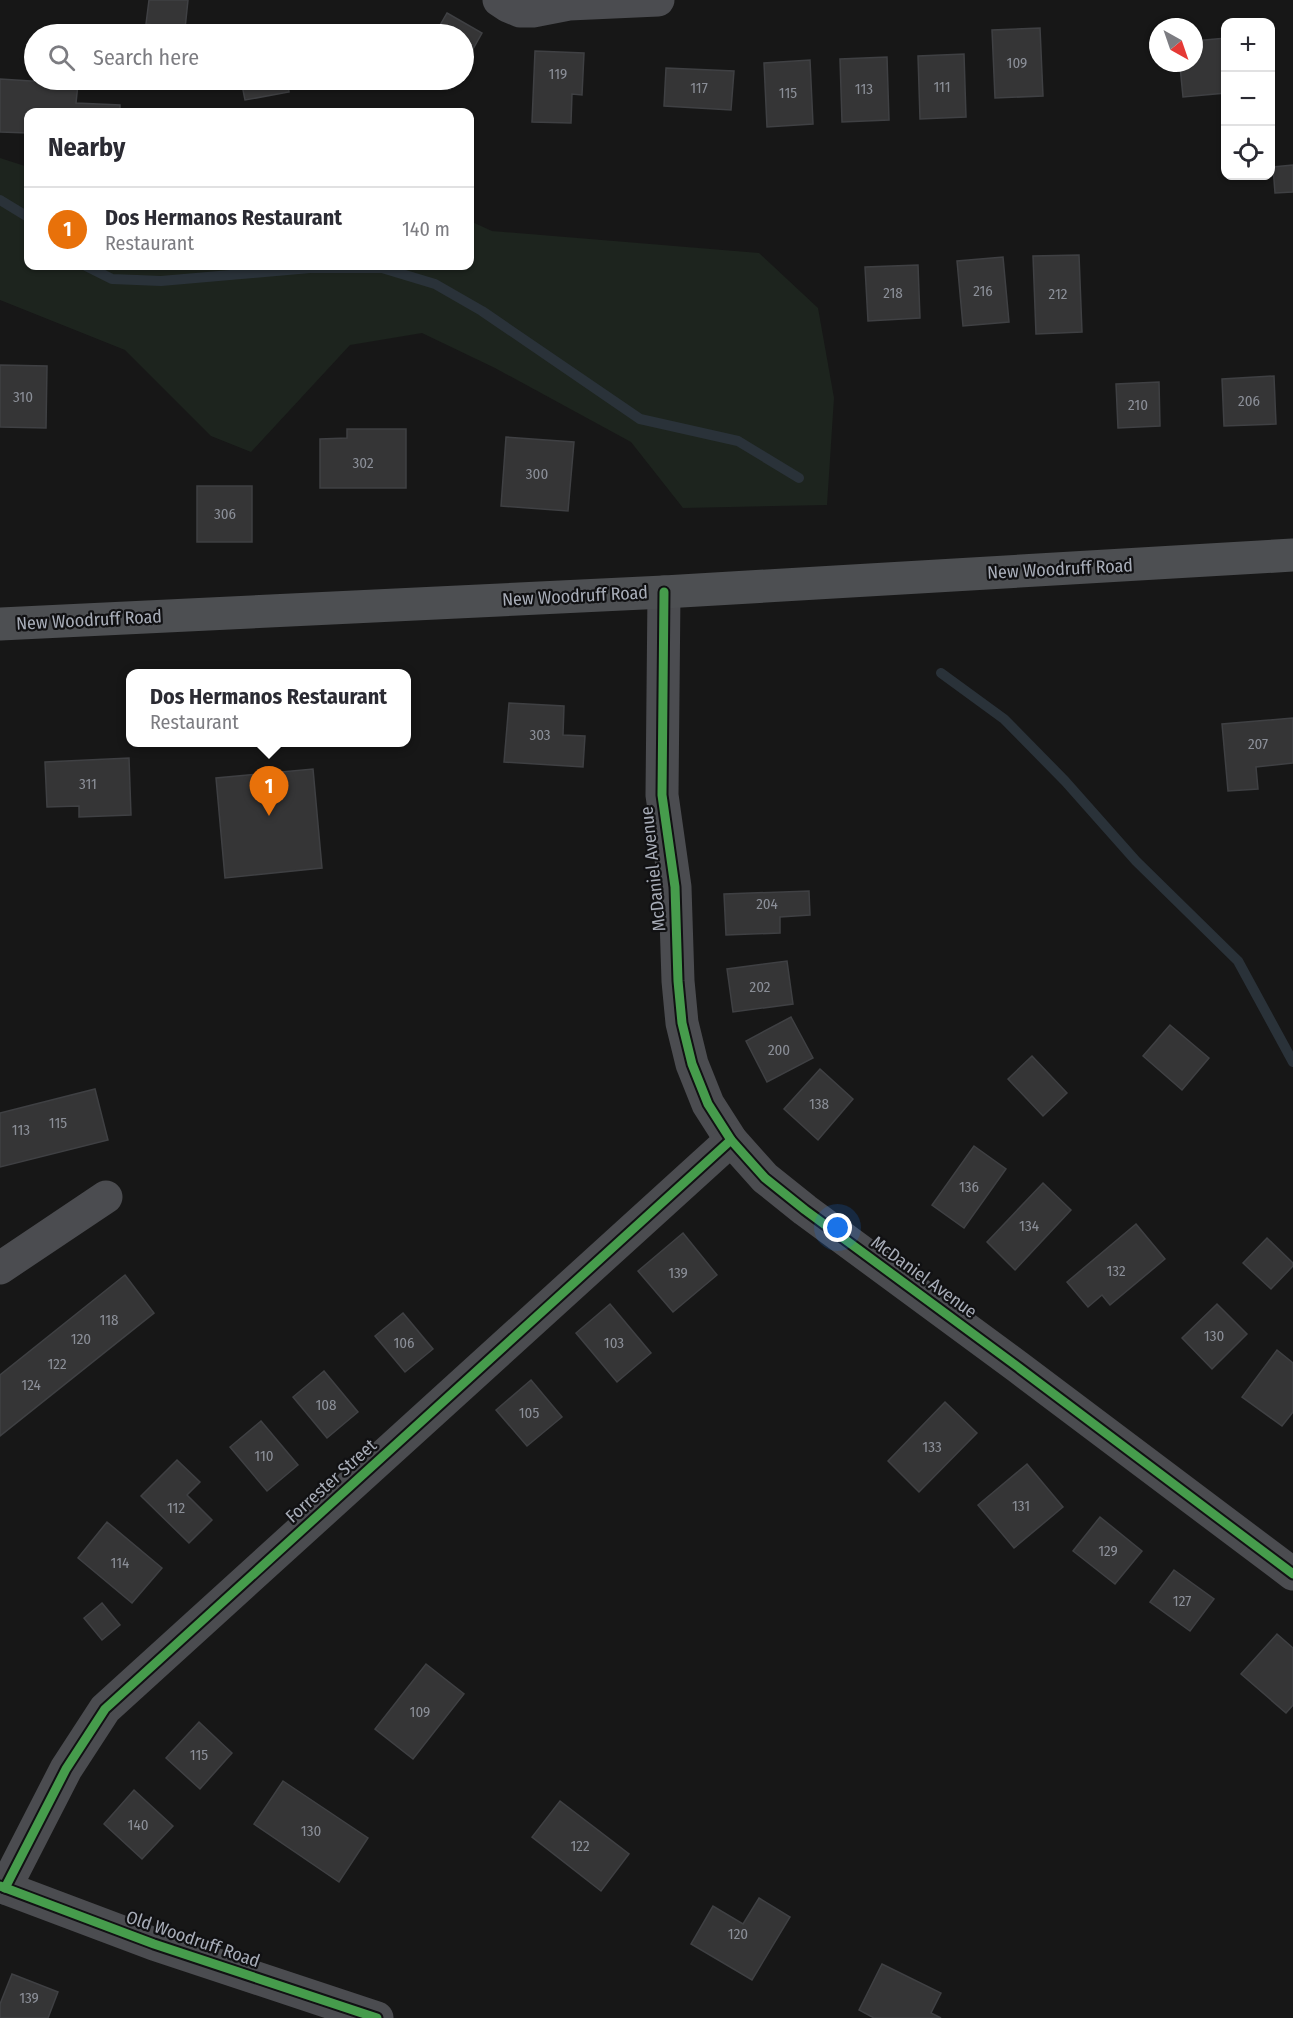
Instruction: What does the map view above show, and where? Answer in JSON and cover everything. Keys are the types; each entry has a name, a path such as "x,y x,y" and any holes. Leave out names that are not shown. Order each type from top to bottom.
{"main road":[{"name":"New Woodruff Road","path":"0,624 664,592 1293,555"}],"street":[{"path":"499,0 520,11 533,12 569,4 658,0"},
{"name":"McDaniel Avenue","path":"664,592 662,795 675,887 678,981 682,1023 692,1064 708,1104 730,1140 765,1178 805,1210 1293,1574"},
{"name":"Forrester Street","path":"3,1887 66,1769 105,1709 730,1140"},
{"path":"0,1268 106,1197"},
{"name":"Old Woodruff Road","path":"3,1887 154,1944 377,2018"}],"shaded area":[{"path":"0,158 24,166 24,270 474,270 474,223 492,231 759,253 818,308 834,398 827,505 683,508 631,442 495,368 422,333 350,345 251,452 211,436 125,350 0,300"}],"building":[{"path":"149,0 188,0 186,24 146,24"},
{"path":"447,13 466,24 441,24"},
{"path":"474,28 482,33 474,47"},
{"path":"1040,28 1043,96 995,98 992,30"},
{"path":"1221,38 1221,93 1183,97 1181,72 1203,72 1203,40"},
{"path":"535,51 584,53 582,95 572,94 571,123 532,122"},
{"path":"964,54 966,117 920,119 918,56"},
{"path":"887,57 889,120 842,122 840,59"},
{"path":"810,60 813,124 767,127 764,63"},
{"path":"666,68 734,71 731,110 664,106"},
{"path":"0,79 24,81 24,90 77,90 76,103 120,105 120,108 24,108 24,133 0,132"},
{"path":"243,90 289,90 289,92 245,100"},
{"path":"1293,165 1293,192 1275,193 1275,167"},
{"path":"1079,255 1082,332 1036,334 1033,256"},
{"path":"1003,257 1009,322 963,326 957,261"},
{"path":"918,265 920,318 868,321 865,267"},
{"path":"0,365 47,366 46,428 0,427"},
{"path":"1274,376 1276,424 1224,426 1222,379"},
{"path":"1159,382 1160,426 1118,428 1116,384"},
{"path":"347,429 406,429 406,488 320,488 320,439 347,438"},
{"path":"506,437 574,442 568,511 501,506"},
{"path":"197,486 252,486 252,542 197,542"},
{"path":"509,703 564,706 563,735 585,736 583,767 504,762"},
{"path":"1293,718 1293,763 1256,767 1258,789 1228,791 1222,724"},
{"path":"129,758 131,815 79,817 79,806 47,807 45,762"},
{"path":"313,769 322,868 225,878 216,778"},
{"path":"809,891 810,915 780,917 780,933 726,935 724,894"},
{"path":"787,961 793,1004 733,1012 727,969"},
{"path":"791,1017 813,1058 767,1082 746,1041"},
{"path":"1170,1025 1209,1058 1182,1090 1143,1056"},
{"path":"1032,1056 1067,1093 1043,1116 1008,1079"},
{"path":"820,1069 853,1099 818,1140 784,1109"},
{"path":"95,1089 108,1140 0,1167 0,1113"},
{"path":"974,1146 1006,1169 964,1228 932,1205"},
{"path":"1043,1183 1071,1210 1015,1270 987,1242"},
{"path":"1136,1224 1165,1259 1110,1305 1102,1295 1088,1307 1067,1282"},
{"path":"683,1233 717,1275 673,1312 638,1271"},
{"path":"1267,1238 1293,1263 1293,1266 1271,1289 1243,1263"},
{"path":"125,1275 154,1313 0,1436 0,1375"},
{"path":"610,1304 651,1353 617,1382 576,1333"},
{"path":"1217,1304 1247,1334 1212,1369 1182,1338"},
{"path":"403,1313 433,1349 405,1372 375,1336"},
{"path":"1277,1350 1293,1363 1293,1412 1282,1426 1242,1397"},
{"path":"324,1371 358,1412 327,1438 293,1397"},
{"path":"531,1380 562,1417 527,1446 496,1410"},
{"path":"945,1402 977,1433 919,1492 888,1461"},
{"path":"261,1421 298,1465 267,1491 230,1447"},
{"path":"177,1460 200,1482 187,1495 212,1520 189,1543 141,1496"},
{"path":"1027,1464 1063,1507 1014,1548 978,1505"},
{"path":"1100,1517 1142,1551 1115,1584 1073,1551"},
{"path":"107,1522 162,1568 132,1603 78,1558"},
{"path":"1174,1570 1214,1599 1190,1631 1150,1602"},
{"path":"102,1603 120,1625 102,1640 84,1618"},
{"path":"1277,1634 1293,1648 1293,1705 1286,1713 1241,1674"},
{"path":"426,1664 464,1694 413,1759 375,1729"},
{"path":"199,1722 232,1753 200,1789 166,1758"},
{"path":"283,1781 368,1838 339,1882 254,1824"},
{"path":"134,1790 173,1826 142,1859 104,1824"},
{"path":"560,1801 629,1854 601,1891 532,1837"},
{"path":"759,1898 790,1917 752,1980 691,1944 713,1906 743,1924"},
{"path":"882,1964 941,1993 931,2013 941,2018 874,2018 859,2010"},
{"path":"12,1974 58,1992 48,2018 0,2018 0,2004"}],"waterway":[{"path":"0,200 24,215"},
{"path":"94,270 112,279 161,281 287,270"},
{"path":"389,270 435,284 482,311 640,419 738,441 799,478"},
{"path":"941,673 1004,719 1065,781 1136,861 1238,961 1293,1062"}],"cycle path":[{"path":"664,592 662,795 675,887 678,981 682,1023 692,1064 708,1104 731,1140 765,1178 805,1210 1293,1574"},
{"path":"5,1888 66,1769 105,1709 731,1140"},
{"path":"0,1886 154,1944 377,2018"}],"place":[{"name":"Dos Hermanos Restaurant","path":"269,816"}]}
